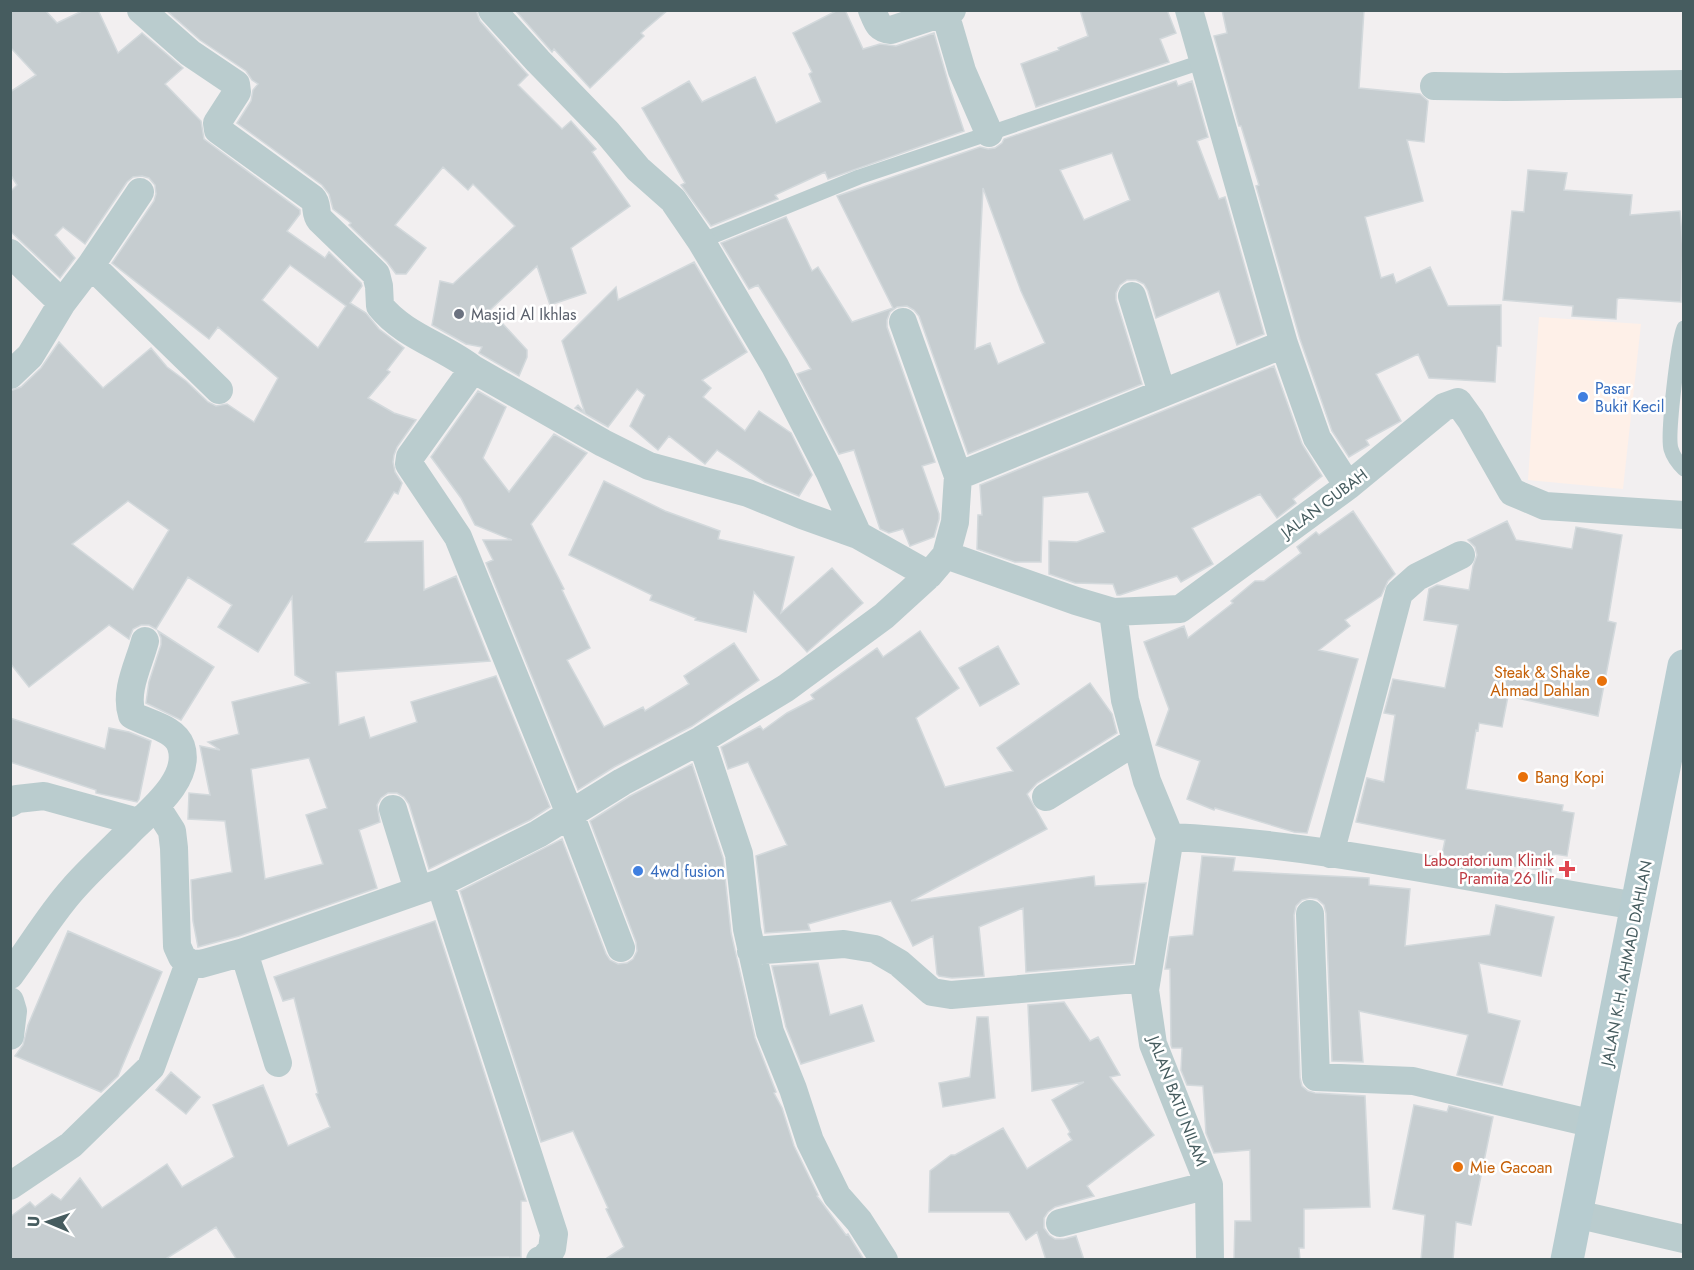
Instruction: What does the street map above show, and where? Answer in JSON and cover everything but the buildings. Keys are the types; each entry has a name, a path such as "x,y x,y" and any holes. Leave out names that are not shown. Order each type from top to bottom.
{"main road":[{"name":"JALAN K.H. AHMAD DAHLAN","path":"1567,1260 1638,906 1683,666"}],"street":[{"name":"JALAN GUBAH","path":"141,10 190,52 236,84 237,92 217,123 218,130 300,188 316,202 317,217 376,274 379,303 383,310 423,340 649,466 748,493 938,565 1113,612 1180,609 1348,486 1444,408 1458,402 1471,420 1512,492 1545,506 1683,515"},
{"path":"492,10 607,132 638,169 673,200 701,241 775,366 829,471 858,534"},
{"path":"873,10 878,26 891,30 949,12 962,71 989,133"},
{"path":"1189,10 1284,344 1317,438 1348,486"},
{"path":"1434,86 1683,84"},
{"path":"10,375 30,356 62,303 91,265 140,192"},
{"path":"10,253 62,303"},
{"path":"91,265 219,390"},
{"path":"1132,296 1162,393"},
{"path":"10,803 17,799 44,796 147,814 172,831 177,946 182,957 189,963 201,964 244,952 429,887 538,834 622,782 701,740 786,688 884,616 938,565 955,522 958,476 903,322"},
{"path":"958,476 1284,344"},
{"path":"473,369 410,457 409,464 458,537 570,814 621,948"},
{"path":"1330,854 1399,593 1417,577 1461,555"},
{"path":"1113,612 1125,700 1148,781 1170,837 1219,839 1330,854 1638,906"},
{"path":"10,975 71,891 147,814 172,786 181,768 183,757 176,735 132,715 129,705 129,692 145,640"},
{"path":"701,740 739,854 751,951 770,1032 793,1089 810,1141 837,1196 859,1221 884,1260"},
{"path":"1046,798 1136,741"},
{"path":"393,809 429,887 554,1234 552,1249 543,1259"},
{"name":"JALAN BATU NILAM","path":"1170,837 1146,990 1153,1044 1209,1185 1210,1260"},
{"path":"1310,914 1316,1077 1413,1081 1594,1124"},
{"path":"751,951 844,944 875,949 899,963 932,992 951,995 1147,978"},
{"path":"244,952 278,1063"},
{"path":"10,1186 71,1145 151,1067 189,963"},
{"path":"10,1001 13,1011 10,1036"},
{"path":"1060,1223 1209,1185"},
{"path":"1576,1214 1683,1239"}],"lane":[{"path":"701,241 859,177 1204,61"},
{"path":"1683,328 1671,422 1670,448 1683,469"}],"shaded area":[{"name":"Pasar Bukit Kecil","path":"1539,317 1641,324 1623,489 1528,480"}],"place":[{"name":"Masjid Al Ikhlas","path":"459,314"},
{"name":"Pasar Bukit Kecil","path":"1583,397"},
{"name":"Steak & Shake Ahmad Dahlan","path":"1602,681"},
{"name":"Bang Kopi","path":"1523,777"},
{"name":"Laboratorium Klinik Pramita 26 Ilir","path":"1567,869"},
{"name":"4wd fusion","path":"638,871"},
{"name":"Mie Gacoan","path":"1458,1167"}]}
